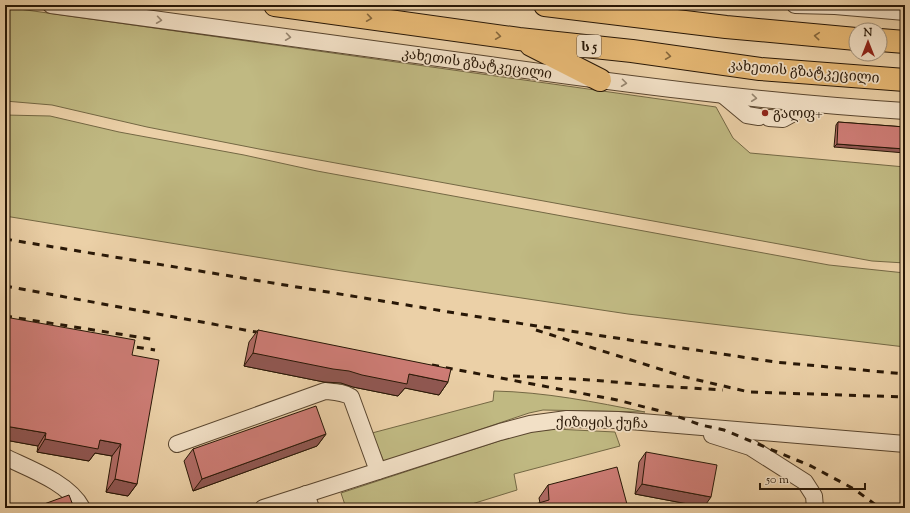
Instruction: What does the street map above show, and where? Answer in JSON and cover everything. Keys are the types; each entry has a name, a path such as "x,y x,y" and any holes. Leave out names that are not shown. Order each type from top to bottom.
{"highway":[{"name":"კახეთის გზატკეცილი","path":"275,5 519,39 632,51 760,69 905,80"},
{"path":"545,5 726,27 848,38"},
{"path":"519,39 600,80"},
{"path":"888,41 905,42"}],"street":[{"name":"კახეთის გზატკეცილი","path":"51,5 600,80 810,104 905,111"},
{"path":"795,5 835,6 905,12"},
{"path":"723,95 747,114 764,118 783,119 810,104"},
{"path":"177,444 325,391 338,392 345,393 351,397 378,471"},
{"name":"ქიზიყის ქუჩა","path":"263,508 308,501 378,471 500,432 530,424 567,419 618,420 905,444"},
{"path":"686,426 750,447 805,482 814,496 815,508"},
{"path":"5,457 63,486 80,503 82,508"}],"shaded area":[{"path":"5,7 716,107 733,138 750,153 905,167 905,263 872,261 259,149 147,127 52,105 5,101"},
{"path":"5,115 50,116 119,132 244,155 317,171 829,265 905,273 905,347 628,314 342,271 5,216"},
{"path":"494,391 551,395 645,412 543,410 529,413 384,462 372,433 493,401"},
{"path":"555,429 615,432 620,446 514,474 517,490 459,508 346,508 341,493 502,440 529,432"}],"building":[{"path":"838,122 905,127 905,149 837,144"},
{"path":"5,317 135,340 132,355 159,360 137,484 115,479 121,444 100,440 98,449 45,439 46,433 5,426"},
{"path":"258,330 451,369 448,382 409,374 407,384 349,371 253,353"},
{"path":"316,406 326,434 202,479 193,449"},
{"path":"646,452 717,465 711,497 642,484"},
{"path":"617,467 628,508 522,508 549,500 548,485"},
{"path":"69,495 74,508 33,508"}],"railway":[{"path":"5,239 504,321 775,362 905,374"},
{"path":"5,286 267,334"},
{"path":"5,316 157,340"},
{"path":"536,330 685,377 749,392 905,397"},
{"path":"123,345 155,350"},
{"path":"432,365 617,400 668,413 701,425 724,430 811,466 854,489 880,508"},
{"path":"513,376 592,380 723,390"}],"place":[{"name":"გალფ+","path":"765,113"}]}
